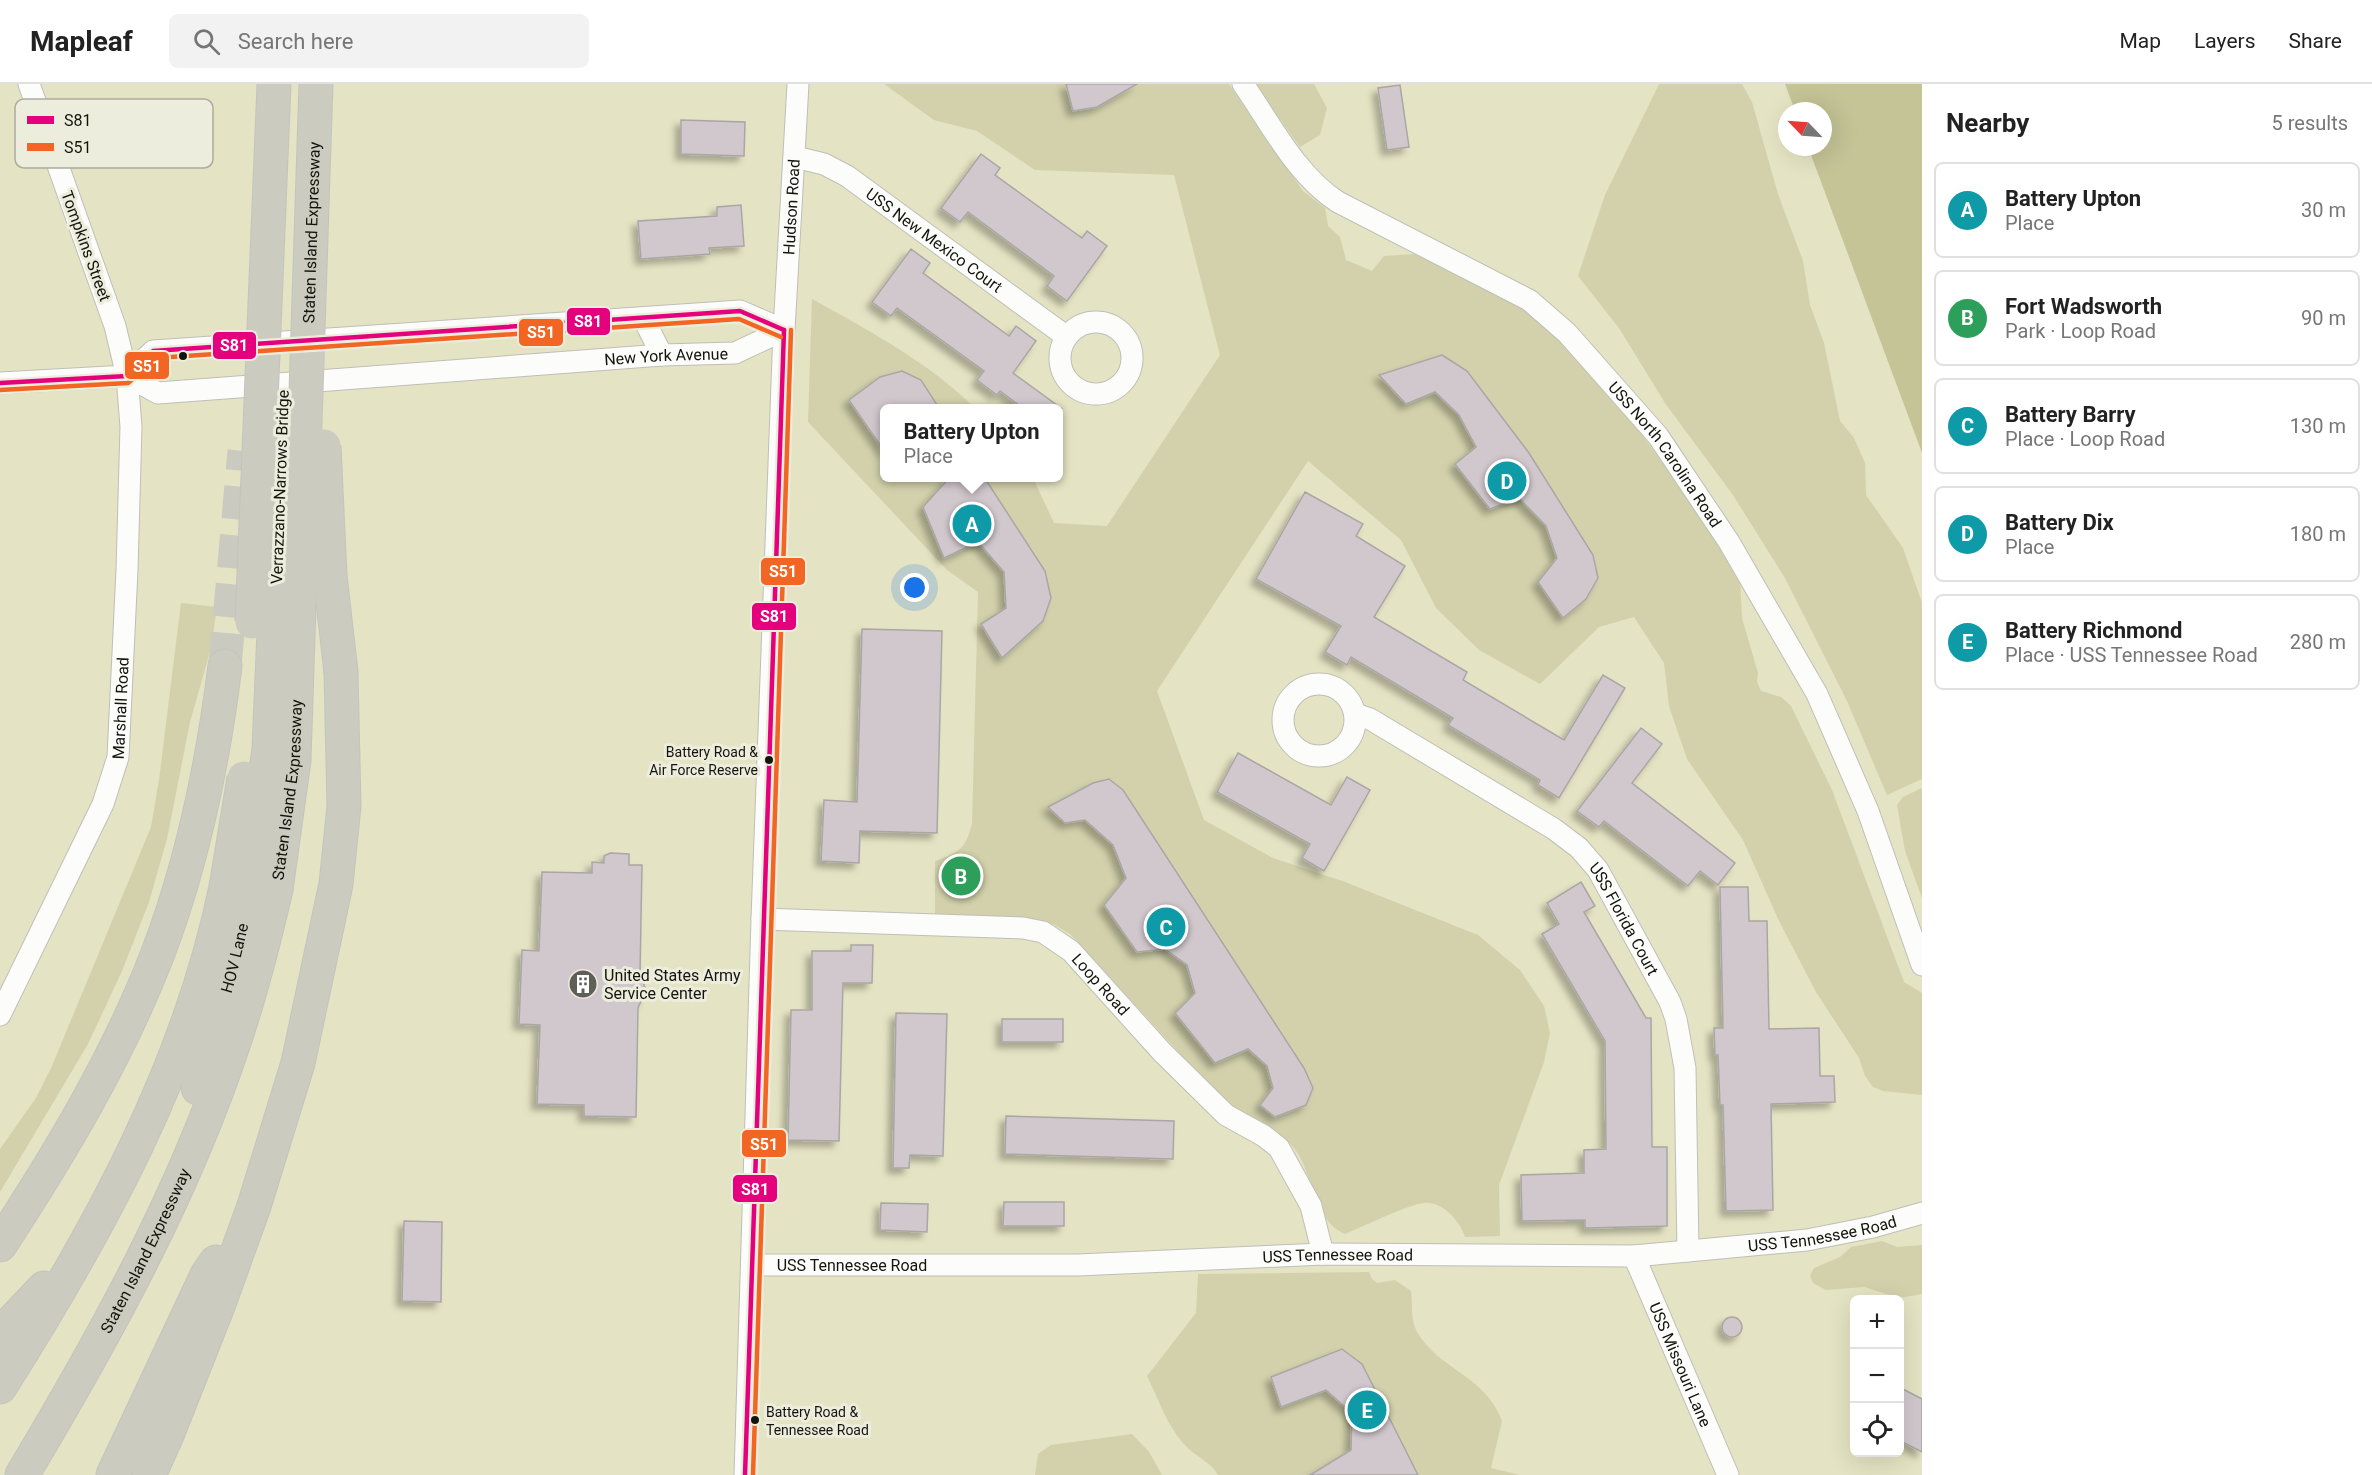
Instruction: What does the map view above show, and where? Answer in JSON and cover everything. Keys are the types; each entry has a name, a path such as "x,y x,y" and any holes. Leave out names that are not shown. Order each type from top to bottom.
{"highway":[{"name":"Verrazzano-Narrows Bridge","path":"251,888 246,763 262,426 274,84"},
{"name":"Verrazzano-Narrows Bridge","path":"251,888 269,748 294,84"},
{"name":"Staten Island Expressway","path":"0,1387 117,1186 164,1088 196,1001 251,888 294,760 316,84"},
{"name":"Staten Island Expressway","path":"148,1475 196,1364 254,1206 298,1063 336,884 344,806 341,672 330,576 325,490 324,288"},
{"path":"0,1245 90,1096 126,1027 158,952 182,880 203,799 225,666"},
{"name":"Staten Island Expressway","path":"22,1475 109,1323 168,1203 234,1044 259,963 251,888"},
{"name":"HOV Lane","path":"214,1028 230,977 251,888"},
{"path":"117,1186 214,1028"},
{"path":"49,1475 168,1203 214,1028"},
{"path":"113,1475 207,1275 254,1206"},
{"path":"0,1340 10,1324 82,1247"}],"street":[{"name":"Tompkins Street","path":"29,84 34,99"},
{"name":"Hudson Road","path":"745,1475 762,919 784,330 798,84"},
{"name":"USS North Carolina Road","path":"1243,84 1301,168 1320,189 1338,202 1529,300 1567,333 1658,436 1729,542 1817,694 1868,811 1922,965"},
{"name":"USS New Mexico Court","path":"795,157 824,164 847,176 1066,337"},
{"name":"Tompkins Street","path":"59,168 116,326 127,376"},
{"path":"0,384 127,376 153,351 740,311 784,330"},
{"path":"643,318 662,355"},
{"name":"New York Avenue","path":"127,376 158,393 662,355 735,353 784,330"},
{"name":"Marshall Road","path":"0,1015 103,804 118,757 129,523 131,415 127,376"},
{"name":"USS Florida Court","path":"1355,714 1370,719 1554,829 1586,855 1598,870 1670,1002 1680,1035 1685,1068 1688,1251"},
{"name":"Loop Road","path":"762,919 1023,928 1043,932 1071,951 1162,1052 1226,1115 1239,1125 1264,1136 1279,1148 1311,1206 1323,1254"},
{"name":"USS Tennessee Road","path":"752,1265 1078,1265 1323,1254 1634,1256 1806,1240 1873,1227 1922,1213"},
{"name":"USS Missouri Lane","path":"1634,1256 1728,1475"}],"shaded area":[{"path":"0,84 1785,84 1792,102 1778,102 1778,156 1811,156 1922,453 1922,1475 0,1475"},
{"path":"884,84 1229,84 1303,191 1325,208 1328,226 1340,237 1346,260 1372,271 1384,256 1416,254 1517,303 1546,325 1611,392 1706,523 1740,579 1742,618 1758,673 1757,682 1761,691 1781,697 1791,706 1832,790 1904,982 1922,993 1922,1095 1883,1091 1873,1087 1865,1076 1859,1058 1816,992 1779,921 1743,840 1687,759 1669,706 1664,663 1634,617 1599,627 1540,684 1479,650 1436,608 1401,540 1308,461 1157,691 1204,820 1273,858 1345,882 1478,935 1520,970 1544,1006 1550,1033 1544,1062 1499,1185 1500,1236 1465,1237 1449,1213 1431,1203 1417,1204 1397,1211 1345,1234 1336,1229 1322,1211 1305,1167 1295,1149 1276,1133 1242,1115 1220,1097 1070,934 1053,924 1036,921 935,917 935,861 950,855 964,845 972,824 978,592 947,570 808,422 812,299 877,335 918,362 971,404 880,404 880,482 1035,482 1054,523 1107,526 1220,355 1174,175 1035,170 977,131 934,120"},
{"path":"1255,84 1314,84 1327,108 1320,135 1300,147"},
{"path":"1659,84 1742,84 1752,102 1778,194 1803,261 1810,305 1824,343 1840,421 1854,438 1865,463 1866,495 1903,548 1922,603 1922,779 1887,795 1847,701 1785,578 1733,495 1665,403 1619,328 1578,276 1605,195"},
{"path":"1785,84 1922,84 1922,453 1811,156 1832,156 1832,102 1792,102"},
{"path":"181,603 217,607 211,648 190,722 167,839 149,902 122,971 88,1044 0,1192 0,1149 36,1098 52,1066 151,827"},
{"path":"1922,788 1922,898 1905,851 1897,805 1903,797"},
{"path":"1882,1241 1897,1247 1922,1245 1922,1294 1904,1297 1904,1295 1889,1295 1864,1287 1826,1290 1813,1283 1810,1276 1814,1268 1840,1257 1851,1247"},
{"path":"1369,1272 1377,1283 1395,1280 1411,1291 1415,1327 1426,1345 1485,1393 1495,1406 1502,1421 1491,1468 1520,1475 1218,1475 1177,1436 1147,1376 1196,1313 1198,1274"},
{"path":"1132,1434 1149,1452 1162,1475 1035,1475 1038,1454 1051,1445"}],"building":[{"path":"1066,84 1137,84 1097,107 1073,111"},
{"path":"1400,85 1409,147 1387,150 1378,88"},
{"path":"681,120 745,122 744,156 681,154"},
{"path":"981,154 1000,168 995,175 1082,238 1087,231 1107,246 1067,301 1047,286 1054,276 968,212 960,222 941,208"},
{"path":"741,205 744,246 709,248 710,254 641,259 638,221 717,216 717,207"},
{"path":"911,249 930,263 923,273 1009,336 1016,326 1036,341 1013,373 1056,404 1018,404 1000,391 997,395 977,380 984,371 897,308 891,316 872,302"},
{"path":"1442,355 1467,371 1529,453 1593,555 1598,578 1586,599 1563,618 1538,582 1557,558 1546,526 1519,498 1490,509 1455,464 1476,447 1459,415 1435,392 1406,404 1379,375"},
{"path":"902,371 921,380 936,404 880,404 880,445 849,400 880,377"},
{"path":"946,482 987,482 1045,571 1051,598 1043,621 1002,658 981,624 1006,608 1004,572 978,542 944,558 923,507"},
{"path":"1305,492 1363,524 1356,536 1405,566 1374,617 1467,672 1463,680 1564,740 1603,675 1625,688 1559,798 1538,785 1540,780 1448,725 1453,718 1351,657 1347,665 1325,652 1341,626 1256,579"},
{"path":"862,629 942,631 937,833 860,831 859,863 821,861 824,800 857,802"},
{"path":"1641,728 1662,744 1632,783 1735,863 1718,885 1700,871 1688,886 1604,821 1599,827 1577,811"},
{"path":"1238,753 1331,805 1347,777 1370,790 1324,871 1302,858 1310,844 1217,792"},
{"path":"1109,779 1123,790 1304,1068 1313,1088 1306,1105 1275,1117 1260,1105 1273,1088 1267,1066 1248,1049 1215,1063 1175,1013 1195,993 1187,965 1165,949 1137,952 1104,905 1126,878 1113,845 1085,820 1065,823 1048,807 1093,783"},
{"name":"United States Army Service Center","path":"610,853 629,854 629,865 642,865 640,974 646,990 638,1008 636,1117 584,1116 584,1105 537,1104 540,1025 519,1024 522,950 539,951 542,872 592,873 592,862 604,863 604,856"},
{"path":"1581,882 1595,906 1584,912 1646,1018 1651,1018 1652,1147 1667,1147 1667,1226 1585,1228 1585,1220 1522,1221 1521,1175 1584,1173 1584,1150 1606,1149 1605,1041 1542,934 1559,924 1547,903"},
{"path":"1720,887 1748,887 1749,921 1767,921 1769,1029 1819,1028 1820,1076 1834,1076 1835,1102 1771,1104 1773,1210 1726,1211 1723,1105 1720,1105 1718,1055 1715,1055 1714,1028 1723,1028"},
{"path":"851,945 873,945 872,983 843,983 839,1141 788,1140 791,1010 812,1010 812,951 851,951"},
{"path":"896,1013 947,1014 943,1156 910,1155 909,1168 893,1168"},
{"path":"1002,1019 1063,1019 1063,1042 1002,1042"},
{"path":"1006,1116 1174,1121 1173,1159 1005,1154"},
{"path":"1004,1202 1064,1202 1064,1226 1003,1226"},
{"path":"881,1203 928,1204 927,1232 880,1230"},
{"path":"404,1221 442,1222 441,1302 402,1301"},
{"path":"1732,1317 1739,1320 1742,1327 1739,1334 1732,1337 1725,1334 1722,1327 1725,1320"},
{"path":"1342,1349 1362,1364 1418,1475 1310,1475 1351,1450 1352,1413 1326,1390 1281,1407 1271,1377"},
{"path":"1904,1390 1922,1399 1922,1452 1904,1443"}],"tunnel":[{"path":"225,666 244,451"}],"transit line":[{"name":"S81","path":"0,383 127,376 153,351 740,311 784,330"},
{"name":"S51","path":"0,390 128,383 156,358 739,319 781,337"},
{"name":"S81","path":"745,1475 784,330"},
{"name":"S51","path":"753,1475 791,330"}],"place":[{"name":"Battery Dix","path":"1507,481"},
{"name":"Battery Upton","path":"972,524"},
{"name":"Battery Road & Air Force Reserve","path":"769,760"},
{"name":"Fort Wadsworth","path":"961,876"},
{"name":"Battery Barry","path":"1166,927"},
{"name":"United States Army Service Center","path":"583,984"},
{"name":"Battery Richmond","path":"1367,1410"},
{"name":"Battery Road & Tennessee Road","path":"755,1420"}]}
